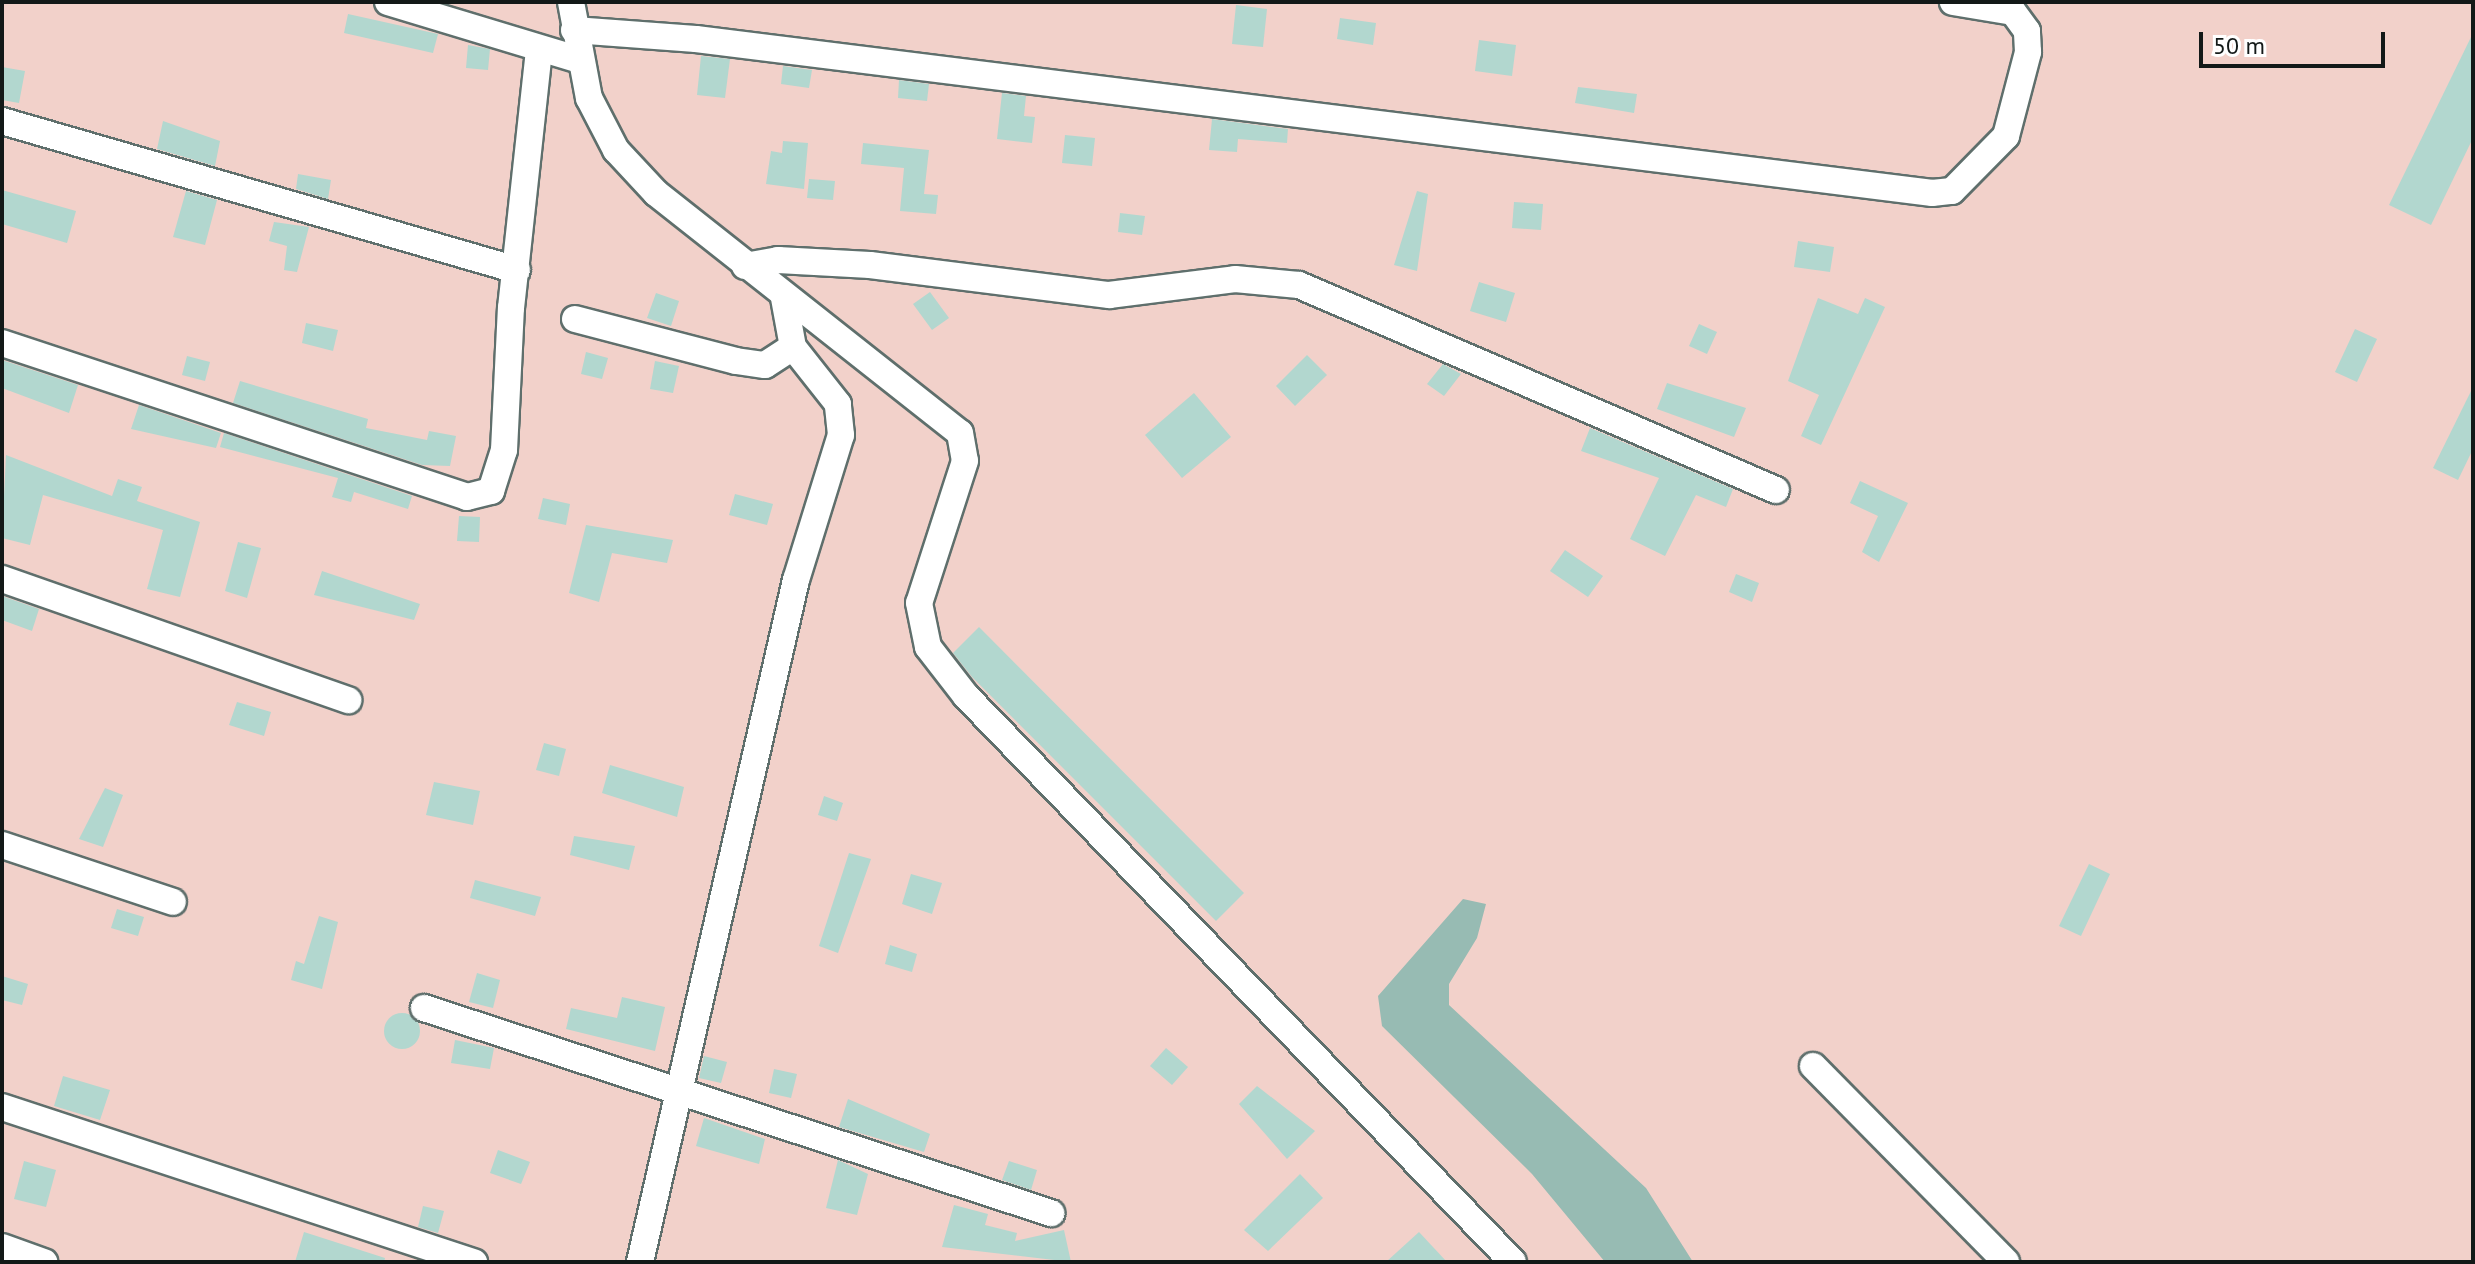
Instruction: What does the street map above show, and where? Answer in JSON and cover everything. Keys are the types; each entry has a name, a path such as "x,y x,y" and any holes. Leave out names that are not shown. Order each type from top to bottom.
{"street":[{"path":"388,2 577,59"},
{"path":"571,2 577,59 616,150 656,193 784,298 948,424 965,445 924,569 918,622 928,647 966,696 1513,1262"},
{"path":"574,30 712,41 1932,193 1952,191 2006,136 2028,52 2027,31 2013,12 1953,2"},
{"path":"2,343 467,497 491,491 499,474 539,50"},
{"path":"2,121 517,270"},
{"path":"745,266 778,260 870,265 1109,295 1235,279 1299,285 1776,490"},
{"path":"640,1262 796,580 841,435 838,404 793,347 784,298"},
{"path":"575,319 736,361 765,365 793,347"},
{"path":"2,579 348,700"},
{"path":"2,845 173,902"},
{"path":"424,1008 679,1094 1051,1213"},
{"path":"1813,1066 2006,1262"},
{"path":"2,1107 474,1262"},
{"path":"2,1247 44,1262"}],"shaded area":[{"path":"2,2 2473,2 2473,1262 2,1262"},
{"path":"1463,899 1486,904 1477,938 1449,984 1449,1005 1646,1188 1693,1262 1605,1262 1532,1174 1382,1026 1378,996"}],"building":[{"path":"1236,5 1267,9 1263,47 1232,44"},
{"path":"348,14 438,34 433,53 344,33"},
{"path":"1340,18 1376,23 1373,45 1337,39"},
{"path":"2473,33 2473,138 2431,225 2389,205"},
{"path":"1479,40 1516,45 1512,76 1475,71"},
{"path":"468,45 490,49 488,70 466,68"},
{"path":"701,56 730,59 725,98 697,95"},
{"path":"783,66 812,70 809,88 781,84"},
{"path":"2,67 25,71 19,103 2,100"},
{"path":"899,80 929,84 927,101 898,98"},
{"path":"1578,87 1637,94 1634,113 1575,103"},
{"path":"1002,93 1026,96 1024,116 1035,117 1032,143 997,139"},
{"path":"1212,119 1288,129 1287,143 1238,139 1237,152 1209,150"},
{"path":"163,121 220,141 215,166 157,149"},
{"path":"1065,135 1095,138 1092,166 1062,163"},
{"path":"783,141 808,143 804,189 766,184 771,151 782,153"},
{"path":"863,143 929,150 924,194 938,195 936,214 900,211 904,168 861,164"},
{"path":"298,174 331,180 328,199 296,189"},
{"path":"809,179 835,181 833,200 807,198"},
{"path":"2,190 76,211 67,243 2,224"},
{"path":"186,191 217,200 205,245 173,237"},
{"path":"1417,191 1428,194 1417,271 1394,265"},
{"path":"1514,202 1543,204 1541,230 1512,228"},
{"path":"1120,213 1145,216 1142,235 1118,232"},
{"path":"274,222 309,227 297,272 284,270 287,246 269,241"},
{"path":"1798,241 1834,247 1830,272 1794,267"},
{"path":"1479,282 1515,293 1506,322 1470,311"},
{"path":"930,292 949,318 932,330 913,304"},
{"path":"656,293 679,301 671,326 647,318"},
{"path":"1818,298 1858,314 1865,298 1885,307 1821,445 1801,436 1819,395 1788,381"},
{"path":"306,323 338,330 333,351 302,343"},
{"path":"1699,324 1717,332 1707,354 1689,346"},
{"path":"2355,329 2377,339 2357,382 2335,372"},
{"path":"586,352 608,358 602,379 581,374"},
{"path":"1307,355 1327,375 1295,406 1276,386"},
{"path":"187,356 210,362 205,381 182,375"},
{"path":"2,360 78,385 69,413 2,388"},
{"path":"655,361 679,366 673,393 650,389"},
{"path":"1443,364 1461,374 1444,396 1427,384"},
{"path":"240,381 368,419 366,428 427,440 429,431 456,436 450,466 422,465 233,403"},
{"path":"1667,383 1746,408 1734,437 1657,409"},
{"path":"2473,387 2473,449 2458,480 2433,468"},
{"path":"1194,393 1231,437 1182,478 1145,435"},
{"path":"139,405 221,433 216,448 131,429"},
{"path":"1590,428 1733,489 1726,507 1696,495 1665,556 1630,539 1659,478 1581,451"},
{"path":"224,433 412,496 408,509 354,492 351,502 332,497 338,478 220,447"},
{"path":"6,455 112,496 118,479 142,487 137,501 200,522 180,597 147,589 163,530 43,495 30,545 2,538"},
{"path":"1860,481 1908,503 1879,562 1862,552 1878,516 1850,503"},
{"path":"735,494 773,504 767,525 729,515"},
{"path":"543,498 570,504 566,525 538,519"},
{"path":"459,516 480,517 479,542 457,541"},
{"path":"586,525 673,540 667,563 612,553 599,602 569,593"},
{"path":"238,542 261,548 247,598 225,591"},
{"path":"1565,550 1603,576 1588,597 1550,571"},
{"path":"322,571 420,604 414,620 314,595"},
{"path":"1736,574 1759,583 1752,602 1729,592"},
{"path":"2,596 39,609 32,631 2,620"},
{"path":"979,627 1244,893 1216,921 972,677 953,653"},
{"path":"237,702 271,712 264,736 229,725"},
{"path":"544,743 566,749 559,776 536,770"},
{"path":"610,765 684,787 677,817 602,793"},
{"path":"434,782 480,791 473,825 426,815"},
{"path":"105,788 123,795 103,847 79,839"},
{"path":"824,796 843,803 837,821 818,815"},
{"path":"574,836 635,846 629,870 570,855"},
{"path":"849,853 871,859 838,953 819,946"},
{"path":"2089,864 2110,874 2081,936 2059,926"},
{"path":"911,874 942,883 932,914 902,904"},
{"path":"475,880 541,897 535,916 470,898"},
{"path":"117,909 144,917 138,936 111,928"},
{"path":"319,916 338,922 322,989 291,980 296,961 304,964"},
{"path":"890,945 917,954 912,972 885,964"},
{"path":"477,973 500,980 493,1008 469,1002"},
{"path":"2,976 28,984 22,1005 2,1000"},
{"path":"622,997 665,1007 655,1051 566,1029 571,1008 617,1018"},
{"path":"402,1013 415,1018 420,1031 415,1044 402,1049 389,1044 384,1031 389,1018"},
{"path":"455,1040 494,1048 490,1069 451,1063"},
{"path":"1166,1048 1188,1067 1172,1085 1150,1066"},
{"path":"704,1056 727,1062 721,1083 699,1078"},
{"path":"774,1069 797,1074 791,1098 769,1093"},
{"path":"63,1076 110,1090 100,1120 54,1106"},
{"path":"1257,1086 1315,1131 1287,1159 1239,1104"},
{"path":"848,1099 930,1134 924,1152 839,1127"},
{"path":"704,1118 765,1139 759,1164 696,1146"},
{"path":"498,1150 530,1162 521,1184 490,1173"},
{"path":"838,1160 868,1174 857,1215 826,1208"},
{"path":"24,1161 56,1170 46,1207 14,1199"},
{"path":"1009,1161 1037,1170 1031,1190 1002,1180"},
{"path":"1300,1174 1323,1198 1268,1251 1244,1230"},
{"path":"954,1205 988,1214 985,1225 1017,1233 1015,1241 1064,1230 1071,1262 942,1247"},
{"path":"423,1206 444,1211 438,1233 418,1227"},
{"path":"304,1232 385,1258 384,1262 295,1262"},
{"path":"1419,1232 1447,1262 1386,1262"}]}
